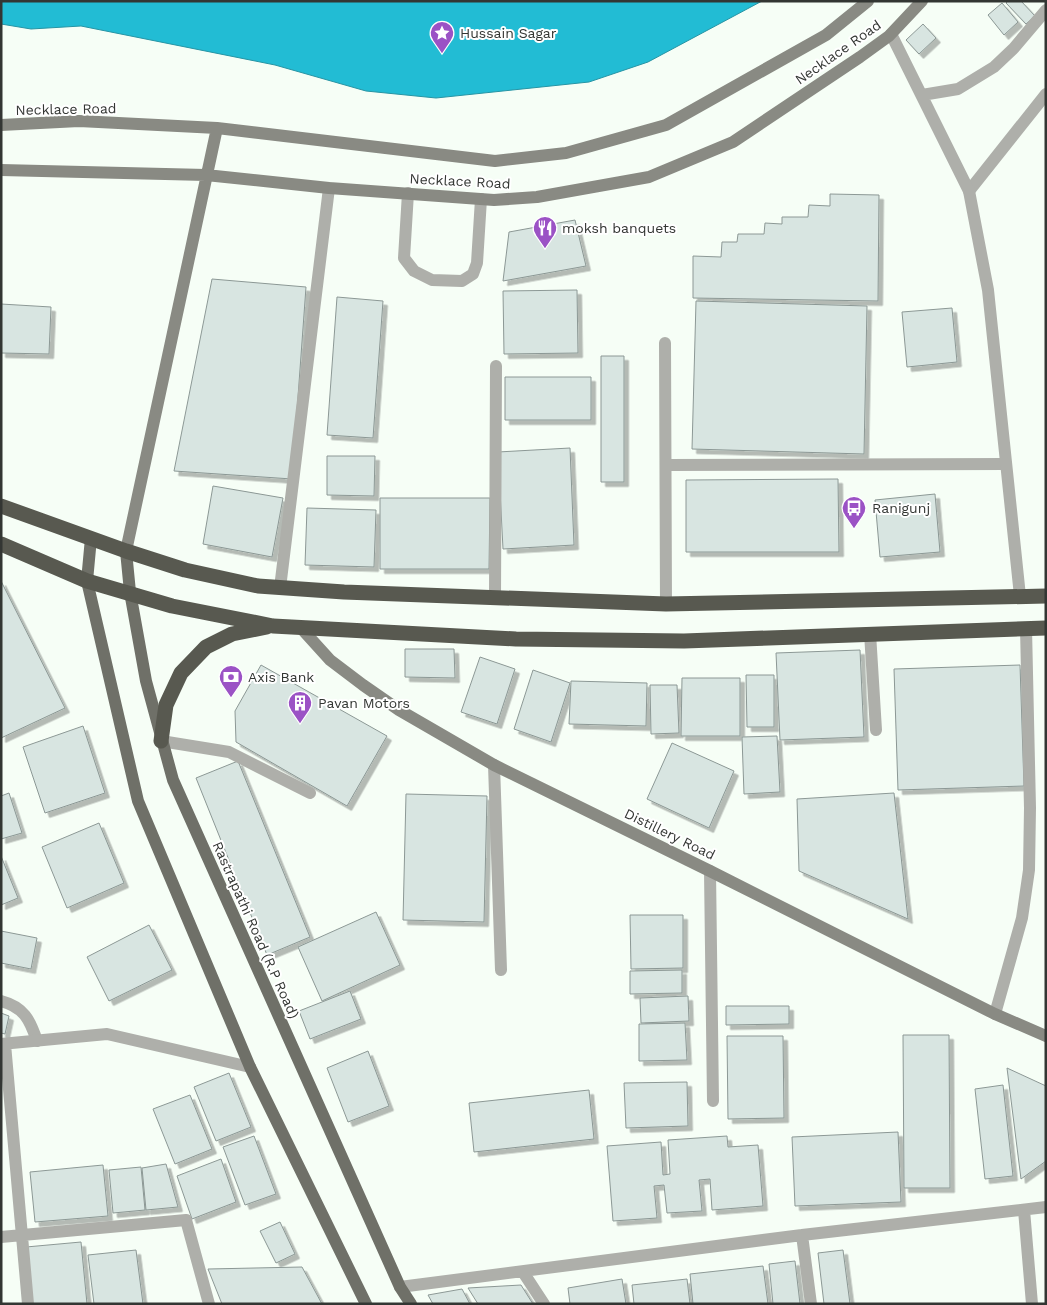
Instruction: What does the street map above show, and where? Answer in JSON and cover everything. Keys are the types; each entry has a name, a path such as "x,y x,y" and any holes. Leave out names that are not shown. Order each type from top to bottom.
{"highway":[{"path":"1,506 185,570 258,586 280,588 666,604 1046,596"},
{"path":"1,544 87,581 130,592 172,606 273,626 516,638 684,641 1046,628"},
{"path":"162,741 166,705 181,673 206,647 232,634 273,626"}],"main road":[{"name":"Necklace Road","path":"1,125 79,120 217,128 495,162 566,153 666,125 826,36 868,1"},
{"name":"Necklace Road","path":"1,170 206,175 329,188 482,199 537,197 649,177 733,142 891,34 922,1"},
{"path":"126,551 217,128"},
{"path":"90,538 87,581 138,801 250,1067 366,1304"},
{"name":"Rastrapathi Road (R.P Road)","path":"126,551 130,592 146,681 173,780 400,1287 412,1304"},
{"name":"Distillery Road","path":"301,628 330,660 363,685 399,710 494,765 995,1014 1046,1036"}],"street":[{"path":"922,95 958,89 994,67 1014,48 1046,10"},
{"path":"891,34 969,191 988,290 1020,596"},
{"path":"969,191 1046,94"},
{"path":"280,588 329,188"},
{"path":"408,193 404,258 414,271 432,280 462,281 473,274 477,263 482,199"},
{"path":"665,343 666,604"},
{"path":"495,598 496,366"},
{"path":"666,465 1006,464"},
{"path":"995,1014 1022,918 1029,870 1030,808 1026,628"},
{"path":"870,633 876,730"},
{"path":"162,741 229,752 310,793"},
{"path":"494,765 501,970"},
{"path":"710,871 713,1101"},
{"path":"1,1001 10,1003 21,1010 30,1021 37,1041"},
{"path":"28,1304 3,1044 107,1034 250,1067"},
{"path":"400,1287 802,1235 1046,1207"},
{"path":"1024,1210 1032,1304"},
{"path":"1,1237 186,1220 209,1304"},
{"path":"802,1235 812,1304"},
{"path":"524,1272 544,1304"}],"water":[{"name":"Hussain Sagar","path":"1,1 762,1 648,62 589,82 436,98 366,91 275,65 81,26 31,29 1,24"}],"building":[{"path":"1008,1 1021,1 1035,16 1026,24 1006,3"},
{"path":"1002,3 1018,22 1004,35 988,15"},
{"path":"923,24 936,38 919,54 906,40"},
{"path":"830,194 879,195 878,301 693,298 693,256 721,257 722,242 737,242 738,234 764,234 765,223 782,224 782,217 808,217 809,205 830,206"},
{"name":"moksh banquets","path":"575,220 586,266 503,281 509,232"},
{"path":"212,279 306,287 292,479 174,471"},
{"path":"577,290 578,353 504,354 503,291"},
{"path":"337,297 383,301 373,438 327,435"},
{"path":"696,301 867,306 864,454 692,449"},
{"path":"1,304 51,307 49,354 1,353"},
{"path":"952,308 957,362 907,367 902,312"},
{"path":"601,356 624,356 624,482 601,482"},
{"path":"505,377 591,377 591,420 505,420"},
{"path":"570,448 574,545 503,549 498,452"},
{"path":"327,456 375,456 374,496 327,495"},
{"path":"838,479 839,552 686,552 686,480"},
{"path":"213,486 283,498 272,557 203,544"},
{"path":"935,494 940,552 880,557 875,500"},
{"path":"380,498 490,498 489,569 380,569"},
{"path":"307,508 376,510 374,567 305,565"},
{"path":"1,581 65,708 1,738"},
{"path":"405,649 454,649 455,678 405,677"},
{"path":"860,650 864,737 780,740 776,653"},
{"path":"480,657 515,669 497,724 461,712"},
{"name":"Pavan Motors","path":"261,665 387,736 347,806 236,742 235,711"},
{"path":"1020,665 1024,786 898,790 894,669"},
{"path":"533,670 570,683 551,742 514,729"},
{"path":"746,675 774,675 774,727 747,727"},
{"path":"682,678 740,678 740,736 681,736"},
{"path":"571,681 647,683 646,726 569,724"},
{"path":"650,685 677,685 679,733 651,734"},
{"path":"83,726 105,793 45,813 23,747"},
{"path":"777,736 780,792 744,794 742,737"},
{"path":"672,743 734,771 709,828 647,799"},
{"path":"238,761 310,937 267,955 196,778"},
{"path":"9,793 22,833 1,839 1,796"},
{"path":"894,793 908,919 799,871 797,799"},
{"path":"406,794 487,796 484,922 403,920"},
{"path":"99,823 124,883 67,908 42,847"},
{"path":"1,856 18,898 1,905"},
{"path":"376,912 400,965 322,1001 298,947"},
{"path":"630,915 683,915 683,968 631,969"},
{"path":"149,925 172,970 109,1001 87,957"},
{"path":"1,931 37,938 31,969 1,963"},
{"path":"682,970 682,993 630,994 630,971"},
{"path":"350,991 361,1019 310,1039 299,1011"},
{"path":"688,996 689,1021 641,1023 640,998"},
{"path":"726,1006 789,1006 789,1024 726,1025"},
{"path":"1,1013 9,1016 5,1034 1,1033"},
{"path":"685,1023 687,1060 639,1061 639,1024"},
{"path":"903,1035 949,1035 950,1188 904,1188"},
{"path":"727,1036 783,1036 784,1118 728,1119"},
{"path":"368,1051 389,1106 348,1122 327,1068"},
{"path":"1007,1068 1046,1086 1046,1161 1021,1179"},
{"path":"229,1073 251,1127 216,1141 194,1087"},
{"path":"687,1082 688,1126 626,1128 624,1083"},
{"path":"1003,1085 1013,1176 985,1179 975,1089"},
{"path":"589,1090 594,1139 474,1152 469,1103"},
{"path":"190,1095 212,1149 175,1164 153,1109"},
{"path":"898,1132 901,1202 795,1206 792,1137"},
{"path":"254,1136 276,1194 245,1205 223,1147"},
{"path":"727,1136 728,1147 758,1145 763,1206 712,1210 710,1179 699,1180 702,1211 667,1213 664,1185 654,1186 657,1218 613,1221 607,1146 661,1142 663,1175 670,1174 668,1140"},
{"path":"221,1159 236,1202 192,1219 177,1176"},
{"path":"166,1164 178,1207 146,1210 142,1168"},
{"path":"103,1165 108,1216 35,1222 30,1172"},
{"path":"141,1167 145,1210 113,1213 109,1170"},
{"path":"280,1222 295,1254 276,1263 260,1231"},
{"path":"81,1242 87,1304 31,1304 26,1247"},
{"path":"136,1250 143,1304 94,1304 88,1255"},
{"path":"843,1250 850,1304 824,1304 818,1253"},
{"path":"795,1261 800,1304 773,1304 769,1264"},
{"path":"763,1266 768,1304 693,1304 690,1274"},
{"path":"302,1267 322,1304 222,1304 208,1269"},
{"path":"622,1279 626,1304 570,1304 568,1288"},
{"path":"687,1279 690,1304 634,1304 632,1285"},
{"path":"521,1285 533,1304 478,1304 468,1288"},
{"path":"462,1289 470,1304 433,1304 428,1295"}],"place":[{"name":"Hussain Sagar","path":"442,54"},
{"name":"moksh banquets","path":"545,249"},
{"name":"Ranigunj","path":"854,529"},
{"name":"Axis Bank","path":"231,698"},
{"name":"Pavan Motors","path":"300,724"}]}
